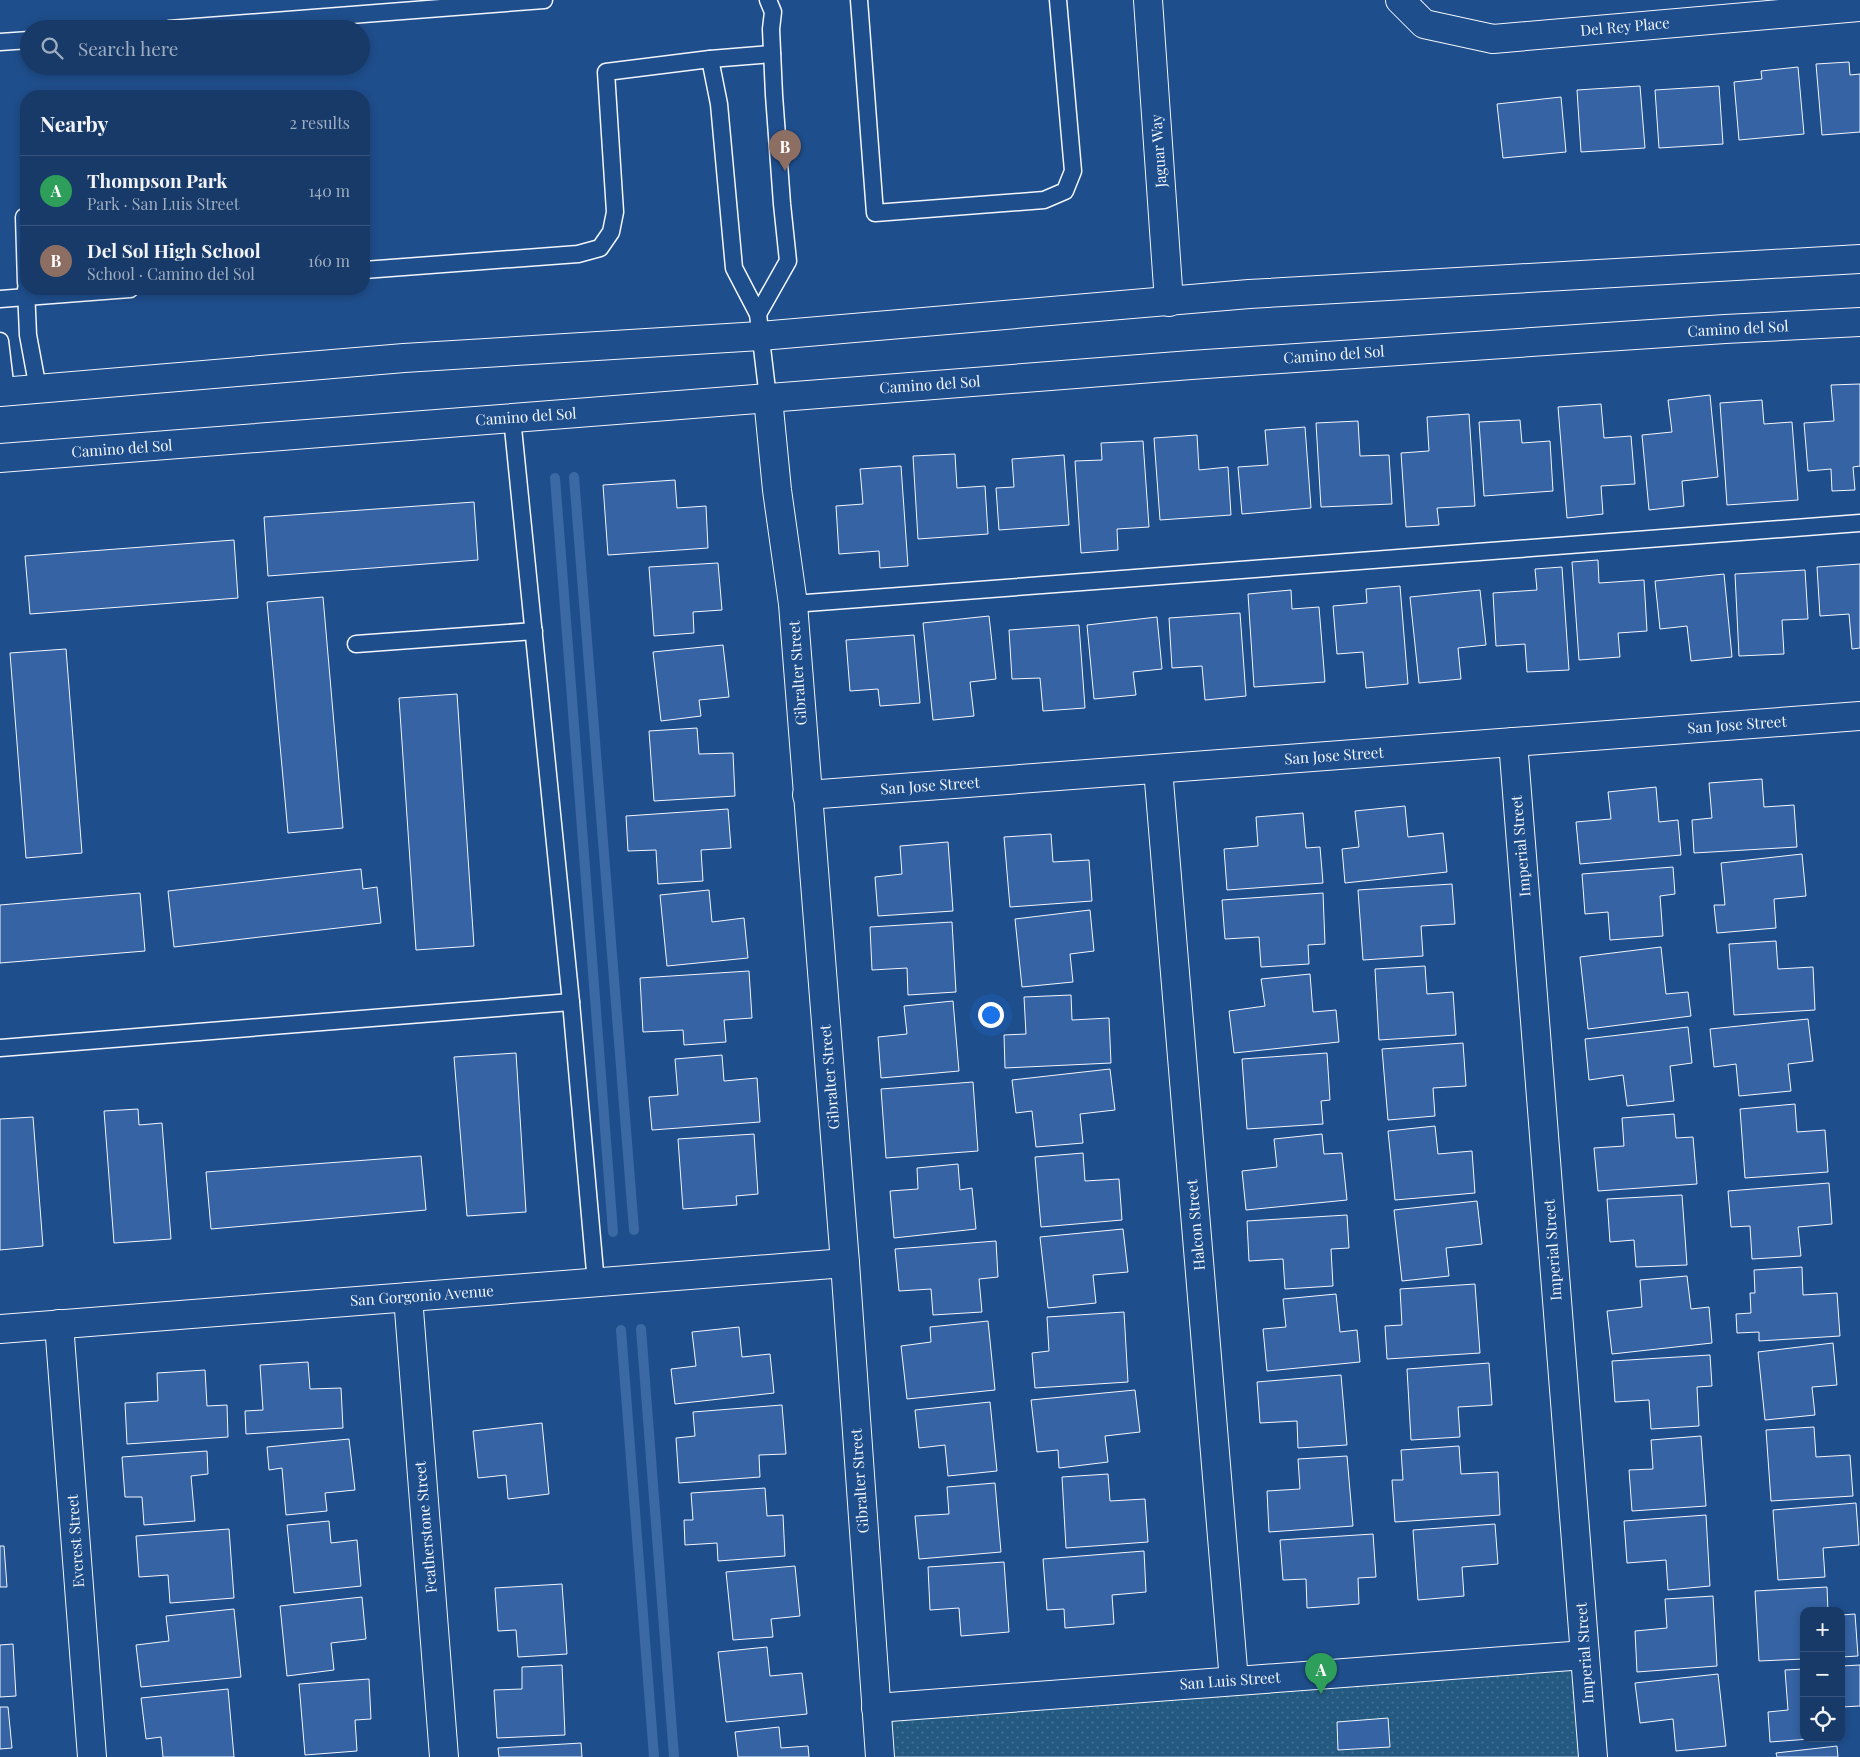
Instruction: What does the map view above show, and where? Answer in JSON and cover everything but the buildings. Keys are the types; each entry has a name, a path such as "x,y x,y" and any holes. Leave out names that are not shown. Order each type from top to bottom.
{"street":[{"name":"Jaguar Way","path":"1148,0 1169,302"},
{"name":"Del Rey Place","path":"1400,0 1424,24 1494,39 1704,10 1860,7"},
{"path":"3,392 404,358 759,325 1169,302 1249,294 1860,259"},
{"name":"Camino del Sol","path":"0,458 1190,365 1725,329 1860,322"},
{"name":"Gibralter Street","path":"768,398 777,490 793,604 880,1757"},
{"name":"San Jose Street","path":"807,795 1860,716"},
{"name":"Imperial Street","path":"1513,742 1592,1757"},
{"name":"Halcon Street","path":"1158,769 1234,1681"},
{"name":"San Gorgonio Avenue","path":"0,1329 844,1263"},
{"name":"Featherstone Street","path":"408,1297 444,1757"},
{"name":"Everest Street","path":"59,1324 92,1757"},
{"name":"San Luis Street","path":"876,1708 1585,1656"}],"lane":[{"path":"285,20 544,0"},
{"path":"759,325 788,261 782,204 772,54 771,29 773,12 768,0"},
{"path":"859,0 875,213 1044,200 1065,191 1073,171 1058,0"},
{"path":"0,42 20,41"},
{"path":"370,270 578,254 600,248 612,232 615,212 606,72 710,59 772,54"},
{"path":"710,59 719,104 734,268 759,325 768,398"},
{"path":"0,299 20,291"},
{"path":"26,295 28,335 38,388"},
{"path":"0,341 3,392"},
{"path":"512,418 571,1002 596,1283"},
{"path":"793,604 1860,523"},
{"path":"356,644 534,632"},
{"path":"0,1048 571,1002"}],"shaded area":[{"path":"1585,1655 1593,1757 880,1757 876,1708"}],"waterway":[{"path":"574,477 634,1230"},
{"path":"555,478 613,1232"},
{"path":"641,1329 674,1757"},
{"path":"621,1330 654,1757"}],"place":[{"name":"Del Sol High School","path":"785,171"},
{"name":"Thompson Park","path":"1321,1694"}]}
